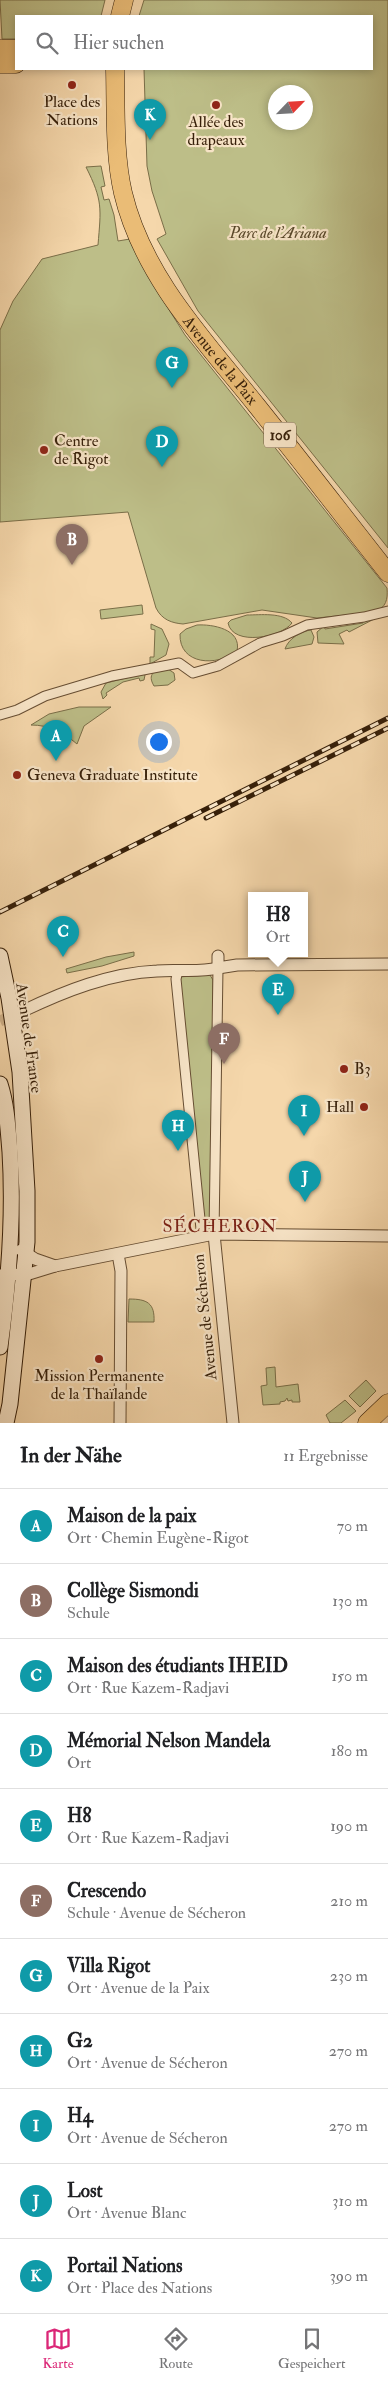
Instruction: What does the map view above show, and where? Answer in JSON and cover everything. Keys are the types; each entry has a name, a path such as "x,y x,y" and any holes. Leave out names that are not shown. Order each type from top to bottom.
{"main road":[{"path":"120,15 124,0"},
{"path":"0,49 15,49"},
{"path":"0,64 15,64"},
{"name":"Avenue de la Paix","path":"115,70 120,173 128,210 140,241 167,291 201,338 388,573"},
{"name":"Avenue de France","path":"0,956 9,998 20,1072 27,1191 23,1252 24,1274 10,1404 6,1423"},
{"name":"Avenue de France","path":"0,1084 6,1107 12,1186 12,1229 4,1275 0,1347"},
{"path":"367,1423 388,1403"}],"street":[{"path":"0,715 17,710 45,696 130,672 179,663 193,673 218,666 260,643 283,636 307,625 364,617 388,610"},
{"path":"218,956 218,968"},
{"path":"22,1011 96,981 157,970 202,972 237,964 388,964"},
{"name":"Avenue de Sécheron","path":"218,968 214,1246 233,1423"},
{"path":"178,971 176,979 201,1229"},
{"path":"4,1275 24,1274 214,1234 388,1236"},
{"path":"23,1252 55,1266"},
{"path":"118,1254 121,1271 120,1423"}],"green space":[{"path":"0,0 105,0 101,15 15,15 15,39 2,39"},
{"name":"Parc de l'Ariana","path":"144,0 388,0 388,548 198,311 157,239 166,234 152,191 147,166 144,70 373,70 373,15 139,15"},
{"path":"101,166 105,186 101,187 104,200 109,199 114,215 118,241 130,239 156,289 185,335 387,588 386,603 379,610 317,618 262,610 183,624 175,623 164,618 156,608 128,512 0,522 0,330 13,301 42,259 98,245 100,205 86,167"},
{"path":"142,605 143,614 101,619 100,610"},
{"path":"247,615 283,617 292,623 287,628 269,635 248,637 239,635 232,630 228,623 231,620"},
{"path":"376,618 349,632 347,630 339,634 344,644 318,643 317,632 324,626 325,629 363,623 362,620"},
{"path":"151,624 162,629 169,644 166,655 150,664 150,657 154,657 155,630 151,629"},
{"path":"197,625 224,629 235,638 237,651 229,656 210,661 192,657 181,644 180,634 186,629"},
{"path":"311,630 314,637 312,644 285,649 295,636"},
{"path":"165,667 174,673 175,680 168,685 154,686 151,679 153,674"},
{"path":"142,674 145,675 144,680 140,681 139,678 123,682 106,693 107,695 103,699 101,692 106,683"},
{"path":"79,707 111,707 84,726 77,744 56,730 44,726 31,725 49,714"},
{"path":"134,952 134,956 102,966 67,973 66,969 106,957"},
{"path":"210,975 213,980 211,1224 203,1226 178,977"},
{"path":"129,1299 149,1303 153,1310 154,1322 128,1322"},
{"path":"275,1367 276,1387 298,1384 300,1402 288,1401 287,1398 285,1401 280,1402 280,1404 263,1405 261,1386 267,1385 266,1368"},
{"path":"366,1380 376,1391 360,1407 349,1396"},
{"path":"345,1400 356,1411 341,1423 330,1423 326,1415"}],"tunnel":[{"path":"0,1021 19,1013"}],"railway":[{"path":"0,912 388,718"},
{"path":"206,818 388,728"}],"place":[{"name":"Place des Nations","path":"72,85"},
{"name":"Allée des drapeaux","path":"216,105"},
{"name":"Portail Nations","path":"150,140"},
{"name":"Villa Rigot","path":"172,388"},
{"name":"Centre de Rigot","path":"44,450"},
{"name":"Mémorial Nelson Mandela","path":"162,467"},
{"name":"Collège Sismondi","path":"72,565"},
{"name":"Maison de la paix","path":"56,761"},
{"name":"Geneva Graduate Institute","path":"17,775"},
{"name":"Maison des étudiants IHEID","path":"63,957"},
{"name":"H8","path":"278,1015"},
{"name":"Crescendo","path":"224,1064"},
{"name":"B3","path":"344,1069"},
{"name":"Hall","path":"364,1107"},
{"name":"H4","path":"304,1136"},
{"name":"G2","path":"178,1151"},
{"name":"Lost","path":"305,1202"},
{"name":"Mission Permanente de la Thaïlande","path":"99,1359"}],"district":[{"name":"SÉCHERON","path":"220,1226"}]}
